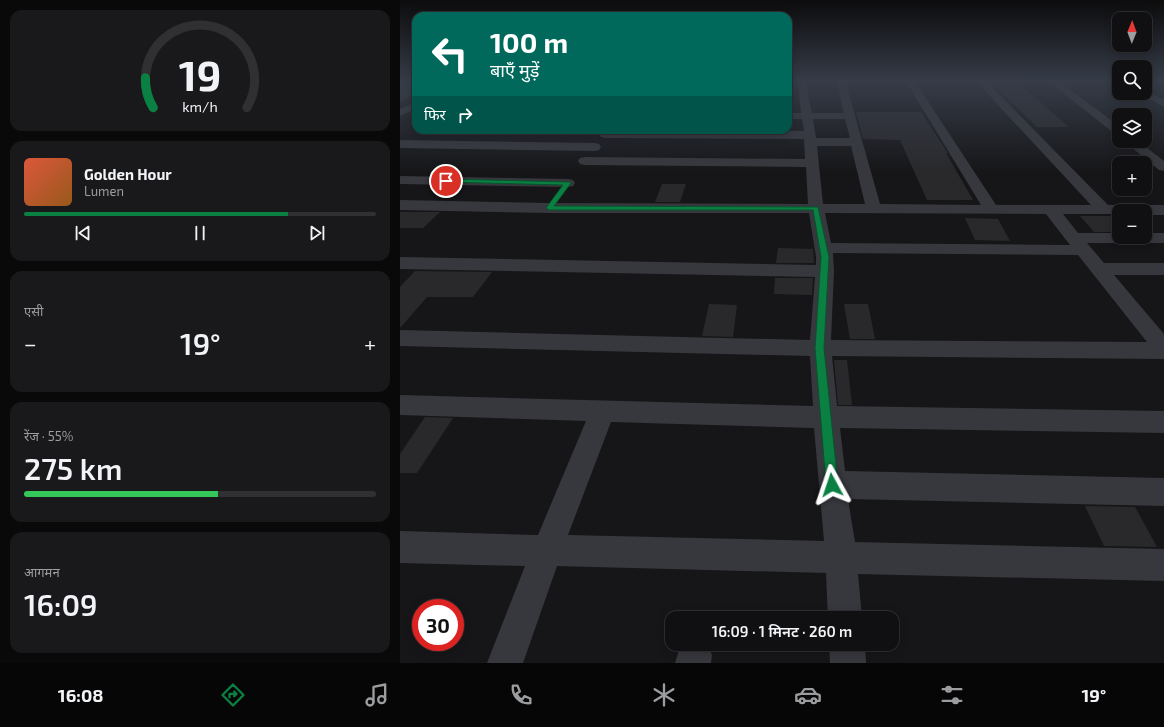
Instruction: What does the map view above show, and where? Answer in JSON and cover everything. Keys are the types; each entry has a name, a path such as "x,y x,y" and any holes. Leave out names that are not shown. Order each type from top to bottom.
{"street":[{"path":"805,111 811,138 816,208 824,248 826,271 820,348 832,485 841,556 845,611"},
{"path":"850,111 874,210"},
{"path":"929,111 991,209"},
{"path":"1009,111 1102,209"},
{"path":"1092,111 1112,127"},
{"path":"400,113 412,114"},
{"path":"792,116 851,116"},
{"path":"549,208 605,134"},
{"path":"674,134 811,138 857,142"},
{"path":"400,144 596,146"},
{"path":"1139,148 1164,167"},
{"path":"585,161 812,163"},
{"path":"400,180 568,183"},
{"path":"400,205 549,208 1164,210"},
{"path":"1050,209 1164,350"},
{"path":"824,248 1079,244 1164,238"},
{"path":"400,263 826,271"},
{"path":"1099,269 1164,269"},
{"path":"400,338 820,348 1164,350"},
{"path":"400,405 826,417 1164,422"},
{"path":"505,663 547,550 603,411"},
{"path":"832,485 1164,492"},
{"path":"400,547 841,556 1164,565"},
{"path":"847,651 848,663"}],"building":[{"path":"1021,111 1051,111 1069,127 1037,127"},
{"path":"856,112 921,112 948,153 946,153 973,200 927,200 900,140 863,139"},
{"path":"662,184 686,184 680,202 655,202"},
{"path":"400,212 440,212 423,228 400,228"},
{"path":"1080,216 1110,216 1112,218 1112,232 1094,232"},
{"path":"965,218 998,219 1010,241 975,240"},
{"path":"778,248 813,249 814,263 776,263"},
{"path":"415,271 492,272 473,297 427,297 400,328 400,287"},
{"path":"775,278 813,278 812,295 774,294"},
{"path":"709,304 737,305 733,337 702,336"},
{"path":"844,304 868,304 875,339 850,339"},
{"path":"834,360 847,360 852,405 838,405"},
{"path":"425,417 453,418 417,473 400,473 400,454"},
{"path":"1085,506 1135,507 1157,547 1104,546"}],"route":[{"path":"446,181 568,183 549,208 816,208 824,248 826,271 820,348 832,485"}]}
